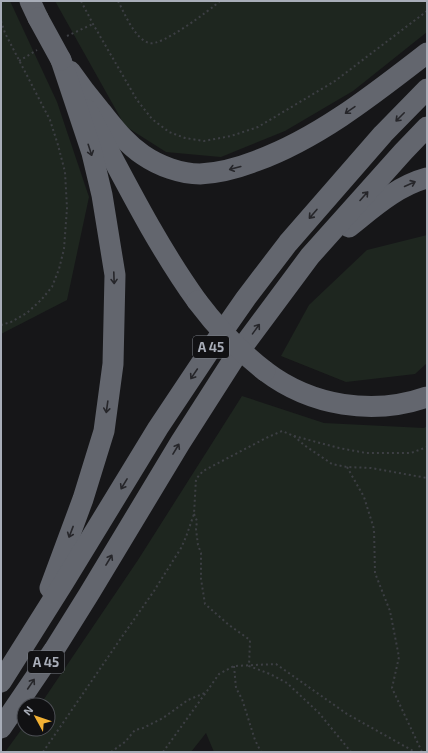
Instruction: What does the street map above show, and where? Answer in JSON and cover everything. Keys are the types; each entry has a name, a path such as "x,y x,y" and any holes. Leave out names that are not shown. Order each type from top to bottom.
{"highway":[{"path":"34,9 156,237 176,270 198,301 220,330 234,344 276,379 304,393 328,401 359,406 385,406 398,405 427,398"},
{"path":"61,60 130,145 144,156 161,165 199,174 213,173 246,165 293,145 340,117 427,54"},
{"path":"33,633 83,499 104,431 113,364 115,275 102,195 92,153 61,60"},
{"name":"A 45","path":"1,682 33,633 158,428 246,298 288,243 383,134 427,89"},
{"name":"A 45","path":"1,728 54,650 180,443 235,357 310,256 427,127"},
{"path":"310,256 396,192 405,186 427,178"}],"path":[{"path":"81,1 137,100 152,119 169,132 186,138 204,141 230,136 258,127 335,81 427,12"},
{"path":"118,1 137,34 148,43 153,44 160,42 181,29 220,1"},
{"path":"1,21 5,33 50,120 65,172 67,208 64,249 59,269 52,287 28,313 11,322 1,325"},
{"path":"19,61 37,51"},
{"path":"43,752 154,591 181,548 194,514 196,479 202,471 282,431 294,436 339,448 366,453 411,453 427,447"},
{"path":"294,436 304,445 332,464 347,467 371,468 427,478"},
{"path":"347,467 364,497 374,529 375,573 390,611 399,657 392,688 422,752"},
{"path":"194,514 197,521 196,529 198,545 202,553 201,579 205,604 229,625 250,640 249,666"},
{"path":"164,752 219,674 234,666 276,664 347,714 415,752"},
{"path":"234,666 236,688 242,699 260,752"},
{"path":"249,666 270,674 286,683 319,713 351,752"},
{"path":"111,752 125,742 135,730 143,728 163,718 188,700 207,691"}],"shaded area":[{"path":"1,1 10,1 57,102 89,197 67,300 1,334"},
{"path":"55,1 427,1 427,32 353,91 285,131 221,157 166,152 125,126"},
{"path":"427,235 427,363 415,374 346,382 281,356 309,305 367,250"},
{"path":"242,396 324,423 424,428 427,426 427,752 214,752 206,733 191,752 5,752 16,737 56,737 56,697 45,697 138,560"}]}
